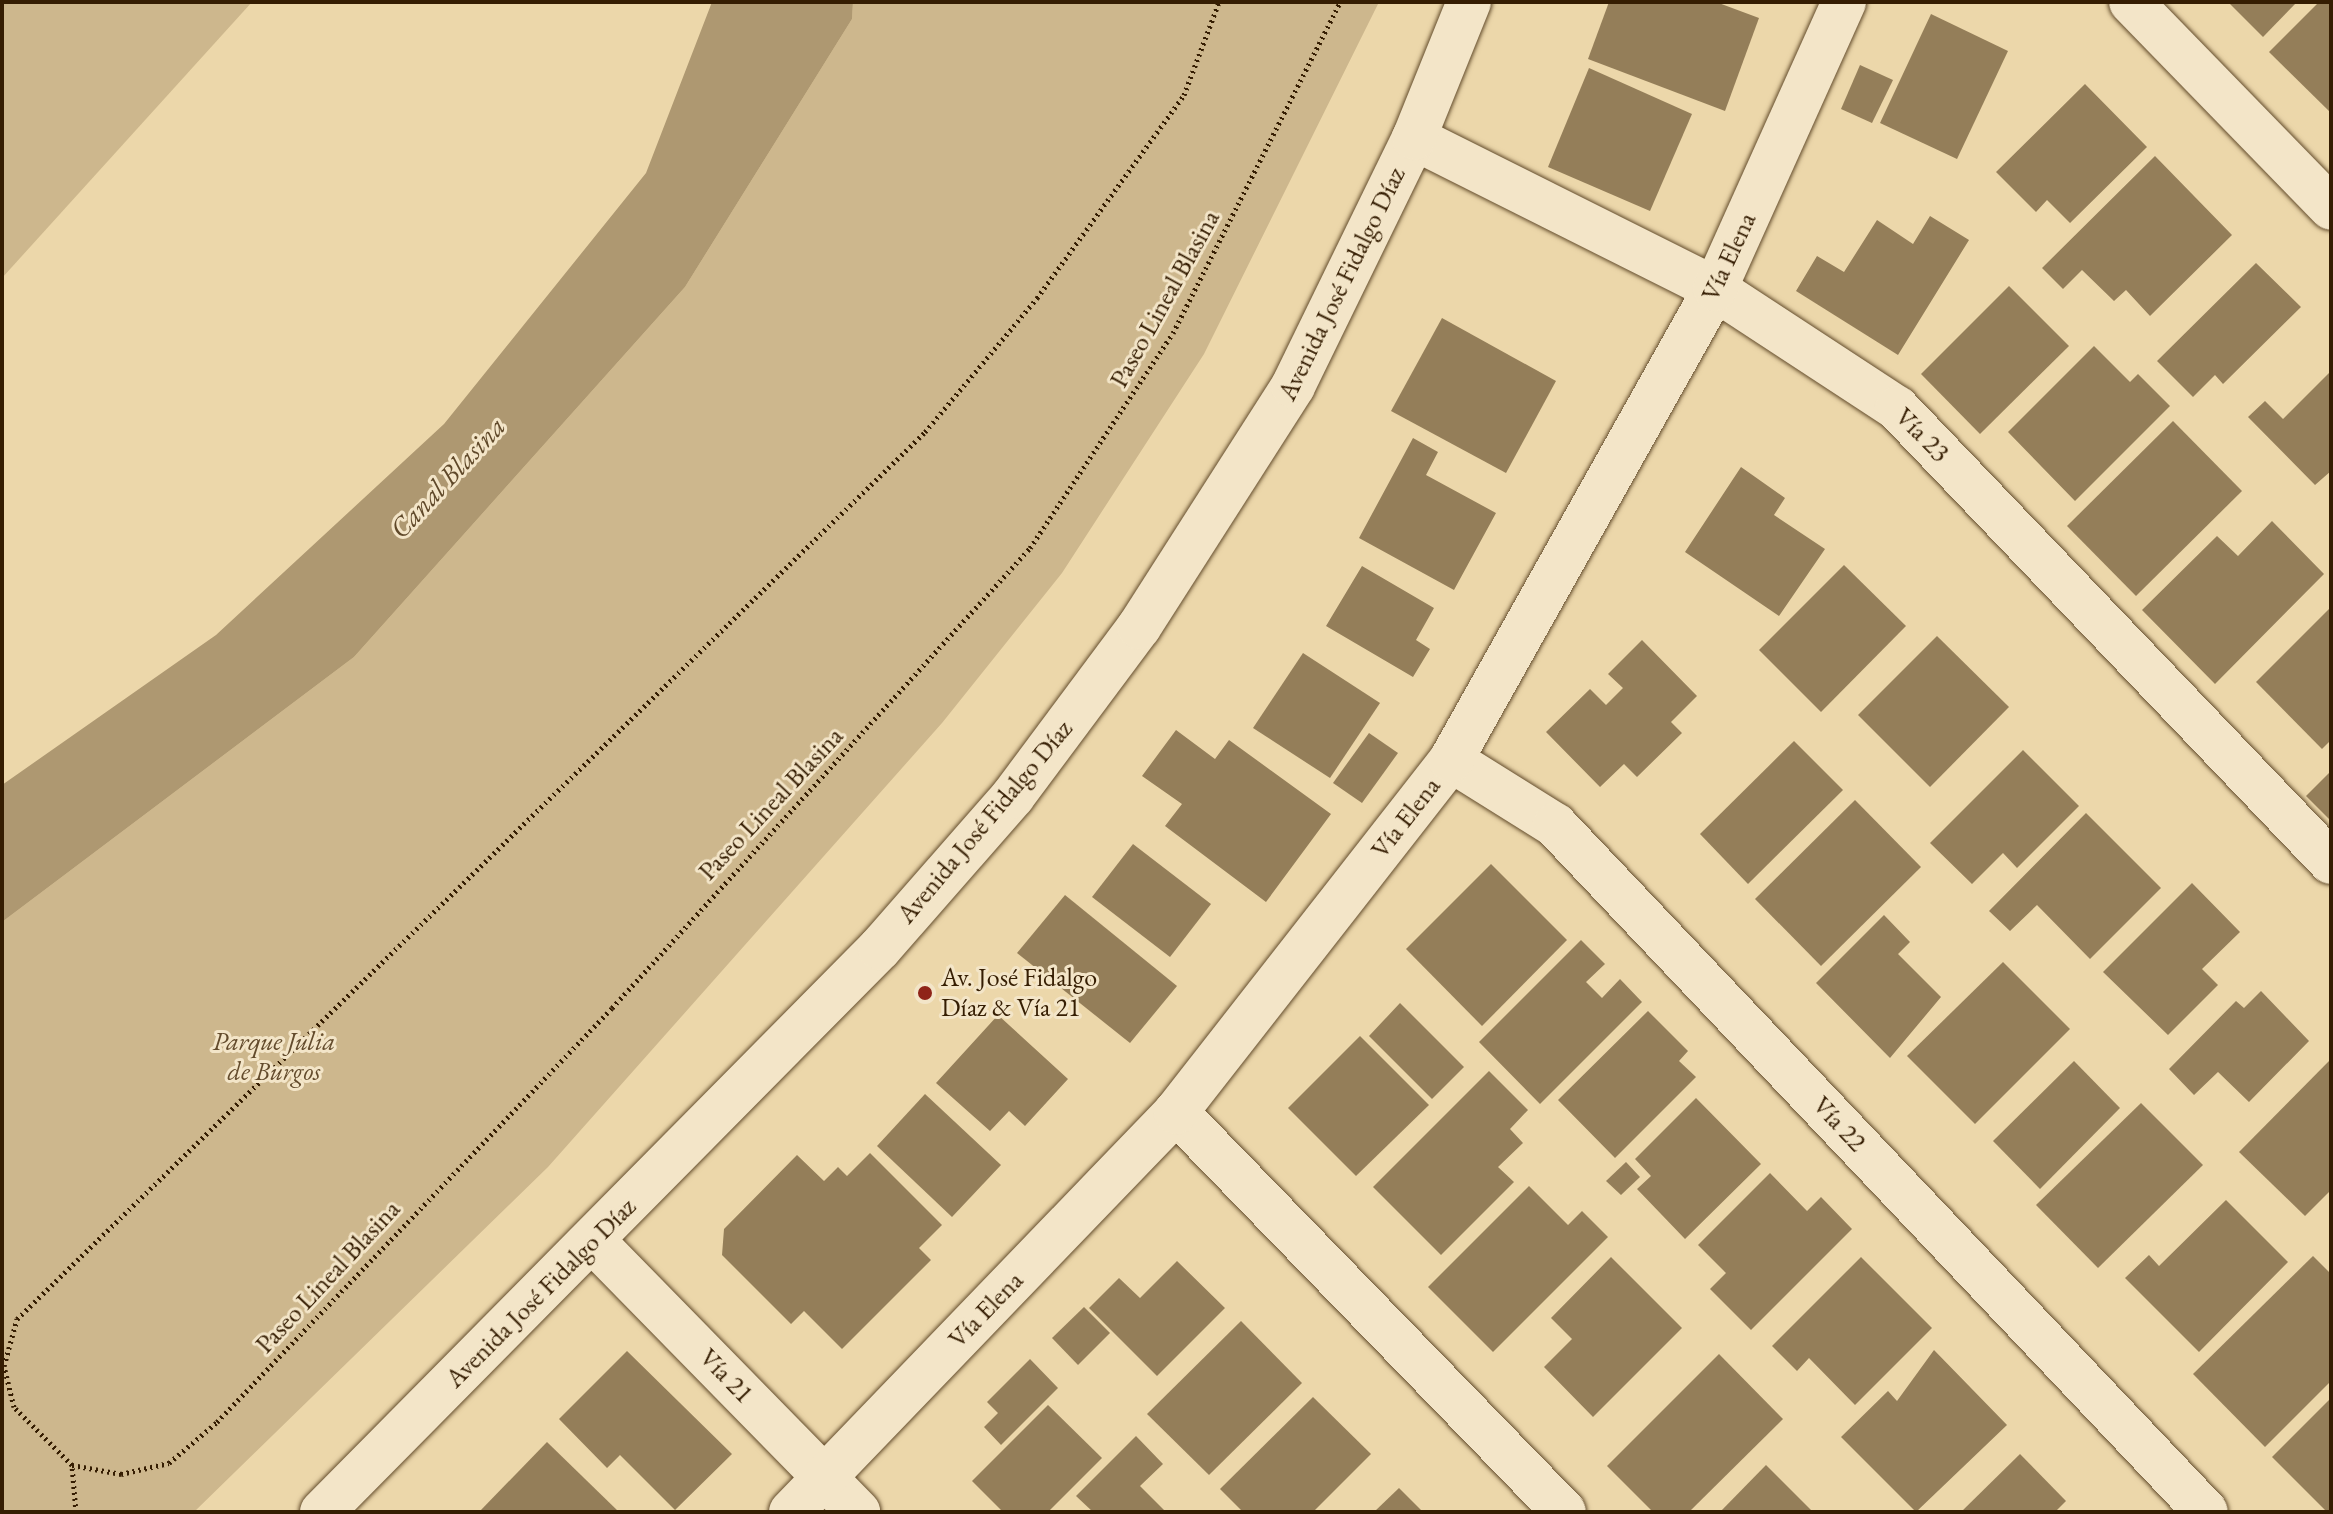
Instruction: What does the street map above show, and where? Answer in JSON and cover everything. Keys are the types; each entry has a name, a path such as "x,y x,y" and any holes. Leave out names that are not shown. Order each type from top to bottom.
{"street":[{"name":"Avenida José Fidalgo Díaz","path":"322,1512 880,948 1013,796 1121,651 1293,386 1414,138 1469,2"},
{"name":"Vía Elena","path":"791,1512 1176,1112 1451,760 1715,289 1844,2"},
{"path":"2131,2 2331,208"},
{"name":"Vía 23","path":"1414,138 1715,289 1897,408 2331,862"},
{"name":"Vía 22","path":"1451,760 1555,825 2206,1512"},
{"path":"1176,1112 1564,1512"},
{"name":"Vía 21","path":"593,1241 858,1512"}],"path":[{"path":"76,1512 72,1465 14,1407 4,1366 17,1319 925,432 1037,298 1184,95 1219,2"},
{"name":"Paseo Lineal Blasina","path":"72,1465 121,1474 169,1463 217,1422 612,1008 1010,572 1101,450 1173,333 1340,2"}],"green space":[{"path":"2,2 252,2 2,278"},
{"name":"Parque Julia de Burgos","path":"853,2 1379,2 1204,354 1062,573 942,723 548,1167 194,1512 2,1512 2,922 354,657 685,287 852,19"}],"water":[{"name":"Canal Blasina","path":"712,2 853,2 852,19 685,287 354,657 2,922 2,785 216,635 444,424 646,173"}],"building":[{"path":"1609,2 1716,2 1759,18 1725,111 1588,59"},
{"path":"2228,2 2297,2 2263,37"},
{"path":"2319,2 2331,2 2331,113 2269,52"},
{"path":"1931,14 2008,51 1957,159 1880,123"},
{"path":"1860,65 1893,80 1872,123 1841,109"},
{"path":"1589,68 1692,114 1650,211 1548,167"},
{"path":"2085,84 2147,147 2070,223 2047,200 2036,212 1996,172"},
{"path":"2155,156 2232,235 2150,316 2126,290 2114,301 2082,270 2063,289 2042,268"},
{"path":"1930,216 1969,240 1898,355 1796,291 1817,256 1844,272 1877,220 1913,244"},
{"path":"2256,263 2301,307 2223,384 2215,375 2193,397 2157,361"},
{"path":"2009,286 2069,346 1980,434 1921,374"},
{"path":"1442,318 1556,381 1506,473 1391,411"},
{"path":"2094,346 2130,382 2138,374 2170,406 2075,501 2008,432"},
{"path":"2331,371 2331,471 2315,485 2248,417 2265,401 2283,419"},
{"path":"2173,421 2242,491 2136,596 2067,526"},
{"path":"1413,438 1438,452 1426,475 1496,513 1454,590 1359,538"},
{"path":"1741,467 1785,498 1774,515 1825,549 1779,616 1685,552"},
{"path":"2272,521 2324,574 2215,684 2142,610 2217,536 2238,556"},
{"path":"1844,565 1906,626 1821,712 1759,650"},
{"path":"1362,566 1434,608 1416,640 1430,649 1413,677 1326,626"},
{"path":"2331,607 2331,740 2322,749 2256,682"},
{"path":"1937,636 2009,707 1930,787 1858,715"},
{"path":"1642,640 1697,696 1671,722 1682,733 1637,777 1624,764 1600,787 1546,732 1590,689 1606,705 1623,688 1608,674"},
{"path":"1303,653 1380,703 1330,778 1253,728"},
{"path":"1176,730 1215,759 1229,740 1331,814 1266,902 1165,826 1182,804 1142,776"},
{"path":"1369,733 1398,753 1362,803 1333,783"},
{"path":"1794,741 1843,790 1748,884 1700,834"},
{"path":"2023,750 2079,806 2017,868 2003,853 1972,884 1930,843"},
{"path":"2331,771 2331,821 2306,796"},
{"path":"1855,800 1921,867 1821,966 1755,899"},
{"path":"2086,813 2161,888 2090,959 2037,905 2010,931 1989,911"},
{"path":"1133,844 1211,904 1170,957 1092,897"},
{"path":"1491,864 1567,940 1482,1026 1406,949"},
{"path":"2192,883 2240,932 2202,969 2218,985 2168,1035 2103,972"},
{"path":"1065,895 1177,986 1130,1043 1017,953"},
{"path":"1884,915 1910,942 1898,954 1941,997 1890,1058 1816,983"},
{"path":"1581,940 1605,964 1586,982 1602,998 1620,979 1642,1002 1540,1104 1479,1042"},
{"path":"2003,962 2070,1029 1975,1124 1907,1056"},
{"path":"2261,991 2309,1041 2249,1102 2218,1072 2194,1095 2169,1069 2236,1001 2244,1008"},
{"path":"1400,1003 1464,1067 1432,1099 1369,1036"},
{"path":"1648,1011 1688,1051 1679,1061 1696,1077 1615,1158 1558,1100"},
{"path":"998,1015 1068,1079 1025,1126 1009,1111 990,1131 936,1083"},
{"path":"1360,1036 1429,1105 1356,1176 1288,1108"},
{"path":"2331,1059 2331,1190 2305,1216 2239,1152"},
{"path":"2074,1061 2120,1108 2040,1189 1993,1141"},
{"path":"1489,1071 1528,1110 1510,1129 1523,1143 1498,1167 1514,1182 1441,1255 1373,1187"},
{"path":"925,1094 1001,1165 952,1217 877,1146"},
{"path":"1696,1098 1761,1164 1685,1239 1637,1189 1651,1176 1635,1159"},
{"path":"2141,1103 2203,1165 2098,1268 2036,1205"},
{"path":"870,1153 942,1225 919,1248 931,1260 842,1349 804,1311 791,1324 722,1255 724,1229 797,1155 824,1181 838,1167 847,1176"},
{"path":"1626,1162 1640,1177 1621,1195 1606,1181"},
{"path":"1770,1173 1807,1211 1821,1197 1852,1229 1751,1330 1710,1289 1726,1273 1698,1245"},
{"path":"1529,1186 1568,1225 1582,1211 1608,1237 1493,1352 1428,1287"},
{"path":"2226,1200 2288,1262 2199,1352 2125,1278 2149,1255 2159,1266"},
{"path":"2313,1256 2331,1274 2331,1381 2265,1447 2193,1374"},
{"path":"1611,1257 1682,1328 1593,1417 1544,1367 1572,1339 1551,1318"},
{"path":"1861,1257 1932,1328 1855,1405 1809,1358 1797,1371 1772,1346"},
{"path":"1177,1261 1225,1308 1157,1376 1089,1308 1119,1278 1140,1298"},
{"path":"1084,1307 1110,1333 1078,1365 1052,1338"},
{"path":"1241,1321 1302,1383 1209,1475 1147,1414"},
{"path":"1934,1350 2007,1425 1916,1512 1841,1437 1888,1391 1897,1401"},
{"path":"627,1351 732,1454 675,1510 620,1455 607,1468 559,1419"},
{"path":"1719,1354 1783,1419 1689,1512 1653,1512 1607,1466"},
{"path":"1030,1359 1058,1388 1001,1445 984,1427 998,1413 987,1402"},
{"path":"1313,1397 1371,1454 1313,1512 1243,1512 1220,1489"},
{"path":"2331,1398 2331,1512 2327,1512 2272,1457"},
{"path":"1048,1405 1102,1458 1048,1512 1003,1512 972,1481"},
{"path":"1136,1436 1163,1464 1140,1486 1166,1512 1093,1512 1076,1496"},
{"path":"547,1442 619,1512 479,1512"},
{"path":"2020,1454 2066,1501 2055,1512 1961,1512"},
{"path":"1766,1465 1813,1512 1720,1512"},
{"path":"1399,1488 1423,1512 1374,1512"}],"place":[{"name":"Av. José Fidalgo Díaz & Vía 21","path":"925,993"}]}
